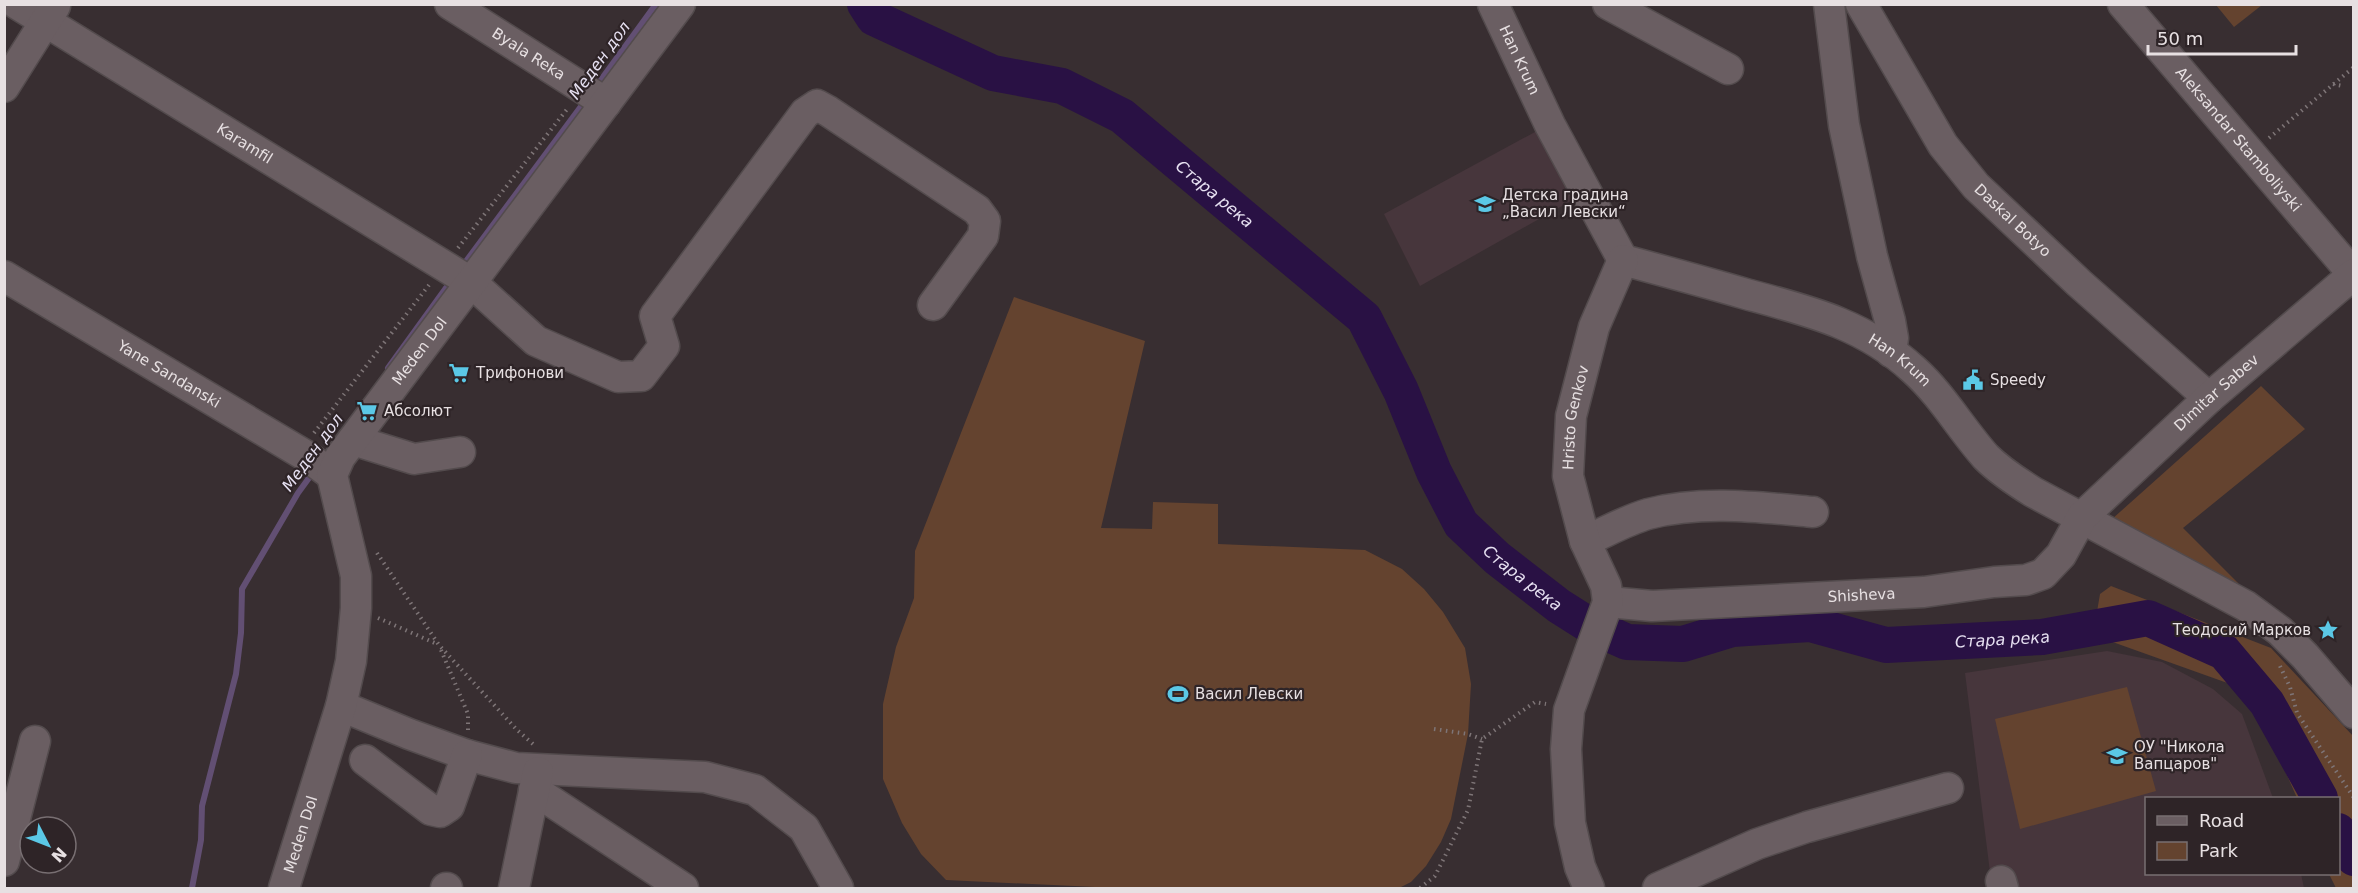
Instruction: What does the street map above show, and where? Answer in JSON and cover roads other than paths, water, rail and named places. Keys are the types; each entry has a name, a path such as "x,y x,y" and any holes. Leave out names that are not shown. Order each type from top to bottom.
{"street":[{"name":"Karamfil","path":"17,4 50,13 457,274 536,341 618,377 641,376 664,346 655,316 805,113 816,105 976,210 985,221 983,236 933,305"},
{"name":"Byala Reka","path":"450,4 594,95"},
{"name":"Meden Dol","path":"284,888 341,706 351,661 356,608 356,576 345,524 316,463 340,457 457,274 594,95 680,4"},
{"name":"Han Krum","path":"1493,4 1550,125 1623,260 1820,314 1855,328 1913,369 1987,457 2008,476 2033,492 2246,606 2280,631 2305,656 2354,713"},
{"path":"1608,4 1728,69"},
{"path":"1829,4 1844,125 1872,256 1890,321 1893,338 1891,352"},
{"name":"Daskal Botyo","path":"1861,4 1943,145 1976,186 2079,283 2209,398"},
{"name":"Aleksandar Stamboliyski","path":"2123,4 2353,275"},
{"path":"4,87 50,13"},
{"name":"Hristo Genkov","path":"1607,608 1606,586 1585,541 1568,476 1571,416 1594,327 1623,260"},
{"name":"Dimitar Sabev","path":"2082,517 2209,398 2353,275"},
{"name":"Yane Sandanski","path":"4,276 316,463"},
{"path":"353,440 414,459 460,452"},
{"path":"1585,541 1646,515 1675,508 1763,507 1813,512"},
{"name":"Shisheva","path":"1607,608 1764,602 1924,592 2026,580 2043,574 2061,555 2082,517"},
{"path":"1589,888 1580,867 1570,823 1566,749 1569,710 1607,608"},
{"path":"341,706 467,755 546,777 705,777 755,790 804,828 838,888"},
{"path":"4,861 10,810 34,741"},
{"path":"365,760 431,810 440,812 449,806 467,755"},
{"path":"514,888 546,777"},
{"path":"546,777 683,888"},
{"path":"1658,888 1757,844 1807,827 1948,788"}],"waterway":[{"name":"Меден дол","path":"595,88 656,4"},
{"name":"Стара река","path":"865,4 874,18 993,73 1062,86 1122,116 1364,318 1401,391 1434,472 1461,524 1497,558 1559,606 1589,625 1627,642 1683,644 1732,629 1810,624 1886,645 2042,637 2148,618 2224,652 2267,703 2319,797"},
{"name":"Меден дол","path":"461,268 585,101"},
{"name":"Меден дол","path":"388,368 451,281"},
{"name":"Меден дол","path":"192,888 201,840 202,806 236,674 241,633 242,589 298,493 314,471"},
{"name":"Стара река","path":"2340,834 2354,858"}],"place":[{"name":"Детска градина „Васил Левски“","path":"1485,204"},
{"name":"Трифонови","path":"459,373"},
{"name":"Speedy","path":"1973,380"},
{"name":"Абсолют","path":"367,411"},
{"name":"Теодосий Марков","path":"2328,630"},
{"name":"Васил Левски","path":"1178,694"},
{"name":"ОУ \"Никола Вапцаров\"","path":"2117,756"}]}
